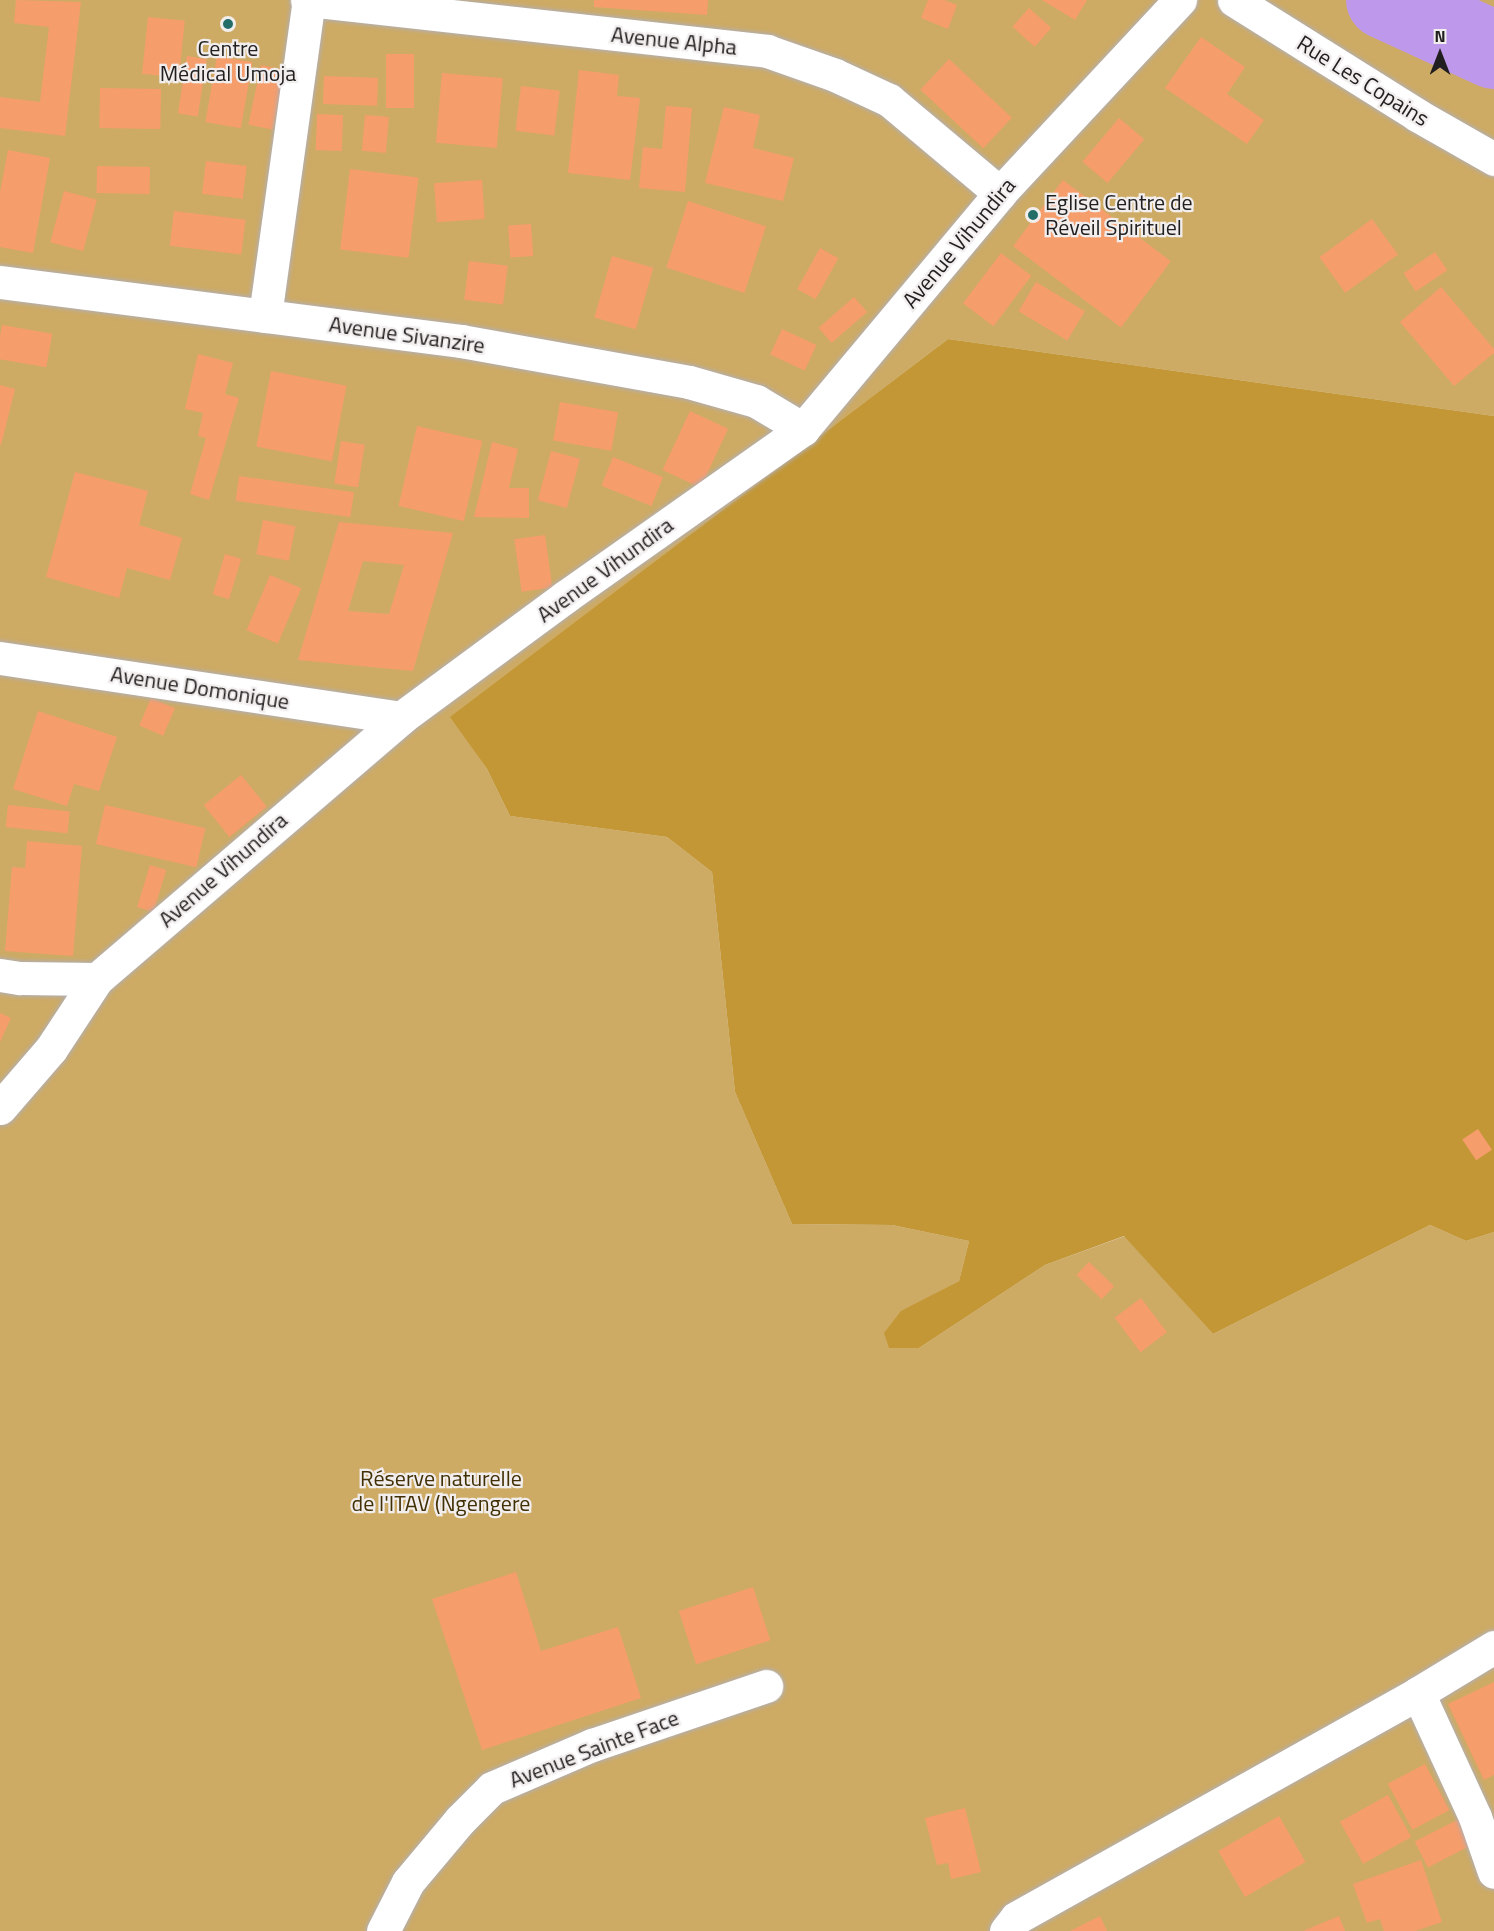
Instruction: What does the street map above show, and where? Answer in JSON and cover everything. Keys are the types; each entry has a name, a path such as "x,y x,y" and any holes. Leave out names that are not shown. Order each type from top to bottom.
{"street":[{"name":"Avenue Alpha","path":"308,0 767,51 835,75 889,100 1000,193"},
{"path":"266,316 308,0"},
{"name":"Avenue Vihundira","path":"0,1108 51,1049 96,979 401,718 565,597 803,429 1000,193 1180,0"},
{"name":"Rue Les Copains","path":"1234,0 1417,115 1494,159"},
{"name":"Avenue Sivanzire","path":"0,282 461,341 689,382 756,401 803,429"},
{"name":"Avenue Domonique","path":"0,658 401,718"},
{"path":"0,975 20,978 96,979"},
{"path":"1006,1931 1016,1917 1418,1693 1494,1647"},
{"name":"Avenue Sainte Face","path":"383,1931 408,1882 460,1820 492,1788 592,1745 766,1686"},
{"path":"1418,1693 1475,1817 1494,1872"}],"green space":[{"name":"Réserve naturelle de l'ITAV (Ngengere","path":"0,0 1494,0 1494,416 948,339 451,717 487,769 510,816 667,837 712,872 735,1092 792,1224 892,1225 969,1241 959,1281 901,1312 919,1348 1045,1265 1125,1236 1213,1334 1430,1225 1466,1241 1494,1232 1494,1931 0,1931"}],"shaded area":[{"path":"948,339 1494,416 1494,1232 1466,1241 1430,1225 1213,1334 1124,1236 1045,1265 919,1348 889,1348 884,1333 901,1311 959,1281 969,1241 892,1225 792,1224 735,1092 712,872 667,837 510,816 487,769 450,717"}],"building":[{"path":"16,0 81,2 65,136 0,128 0,97 40,102 49,27 14,23"},
{"path":"594,0 708,0 707,15 594,7"},
{"path":"928,0 944,0 957,5 948,29 921,18"},
{"path":"1042,0 1087,0 1075,20"},
{"path":"1029,8 1051,28 1035,47 1012,27"},
{"path":"148,17 185,21 179,78 142,74"},
{"path":"1201,37 1245,67 1227,94 1264,120 1247,144 1165,88"},
{"path":"386,54 414,54 414,108 386,108"},
{"path":"187,56 207,59 198,116 178,113"},
{"path":"217,56 252,62 241,128 205,122"},
{"path":"949,59 1012,118 983,148 920,90"},
{"path":"261,65 285,70 273,130 248,125"},
{"path":"579,70 619,75 617,96 640,98 630,180 568,173"},
{"path":"442,73 503,78 497,148 436,143"},
{"path":"324,76 378,78 377,106 323,104"},
{"path":"521,86 560,91 554,135 516,131"},
{"path":"100,88 161,89 160,129 99,128"},
{"path":"666,106 692,108 685,192 639,188 643,147 662,149"},
{"path":"724,107 760,115 753,148 794,158 783,201 705,183"},
{"path":"317,114 343,115 342,151 316,150"},
{"path":"365,115 389,117 386,153 362,151"},
{"path":"1119,118 1144,139 1108,183 1082,162"},
{"path":"8,150 50,158 33,253 0,247 0,192"},
{"path":"206,161 247,166 243,199 202,194"},
{"path":"97,166 150,167 150,194 97,193"},
{"path":"350,169 418,177 409,258 340,249"},
{"path":"482,180 485,219 437,222 434,183"},
{"path":"1063,180 1171,261 1121,328 1013,246"},
{"path":"64,191 97,200 83,251 50,242"},
{"path":"688,201 766,226 744,293 666,268"},
{"path":"174,211 245,220 241,255 170,246"},
{"path":"1372,219 1398,255 1345,293 1319,257"},
{"path":"531,224 533,256 510,258 508,226"},
{"path":"820,248 838,258 816,299 797,289"},
{"path":"1435,252 1447,270 1416,291 1403,273"},
{"path":"1001,253 1031,276 993,326 963,303"},
{"path":"612,256 653,268 636,329 594,318"},
{"path":"469,261 508,266 503,304 464,300"},
{"path":"1036,282 1085,311 1067,341 1018,311"},
{"path":"1441,287 1494,349 1494,353 1454,386 1400,322"},
{"path":"854,297 867,312 832,343 819,328"},
{"path":"2,325 52,334 46,367 0,359"},
{"path":"782,329 816,345 805,370 770,354"},
{"path":"198,354 233,363 225,394 239,398 209,500 190,494 206,438 198,436 203,413 185,409"},
{"path":"271,371 347,386 332,461 256,447"},
{"path":"0,385 15,389 1,445 0,445"},
{"path":"560,402 618,412 611,451 553,440"},
{"path":"690,411 728,429 701,488 663,470"},
{"path":"417,426 482,441 464,521 399,506"},
{"path":"341,441 365,445 358,487 334,483"},
{"path":"492,442 518,449 509,488 529,488 529,518 474,517"},
{"path":"551,451 580,459 567,508 538,500"},
{"path":"613,457 663,477 651,506 601,486"},
{"path":"75,472 148,491 139,525 182,538 170,580 127,568 119,598 46,577"},
{"path":"239,476 354,492 350,517 236,501"},
{"path":"263,520 295,526 289,561 256,554"},
{"path":"339,522 453,533 413,671 298,660","holes":["363,561 404,565 389,614 348,611"]},
{"path":"545,535 552,587 522,592 514,539"},
{"path":"225,554 241,559 229,599 213,594"},
{"path":"270,575 301,588 278,644 247,630"},
{"path":"151,698 175,708 163,736 139,726"},
{"path":"38,711 117,737 99,791 74,784 67,806 13,789"},
{"path":"241,775 267,807 229,837 204,805"},
{"path":"8,805 70,811 67,833 6,827"},
{"path":"105,805 205,828 196,867 96,844"},
{"path":"27,841 82,846 73,956 5,951 12,867 25,868"},
{"path":"150,865 166,870 153,912 137,907"},
{"path":"0,1013 11,1018 0,1042"},
{"path":"1478,1129 1492,1150 1476,1160 1462,1140"},
{"path":"1089,1262 1114,1286 1102,1299 1076,1275"},
{"path":"1141,1298 1167,1332 1141,1352 1115,1318"},
{"path":"516,1572 541,1651 618,1627 641,1698 482,1750 432,1599"},
{"path":"753,1587 770,1640 696,1664 679,1611"},
{"path":"1494,1682 1494,1775 1484,1780 1448,1704"},
{"path":"1425,1764 1449,1810 1412,1830 1388,1784"},
{"path":"1388,1795 1411,1837 1363,1864 1340,1822"},
{"path":"965,1808 981,1872 951,1879 948,1863 937,1865 925,1818"},
{"path":"1279,1816 1306,1862 1245,1897 1218,1851"},
{"path":"1461,1818 1474,1844 1428,1867 1415,1842"},
{"path":"1421,1860 1442,1922 1415,1931 1384,1931 1380,1919 1367,1923 1353,1884"},
{"path":"1100,1916 1107,1931 1070,1931"},
{"path":"1339,1916 1345,1931 1303,1931"}],"waterway":[{"path":"1385,0 1494,50"}],"place":[{"name":"Centre Médical Umoja","path":"228,24"},
{"name":"Eglise Centre de Réveil Spirituel","path":"1033,215"}]}
